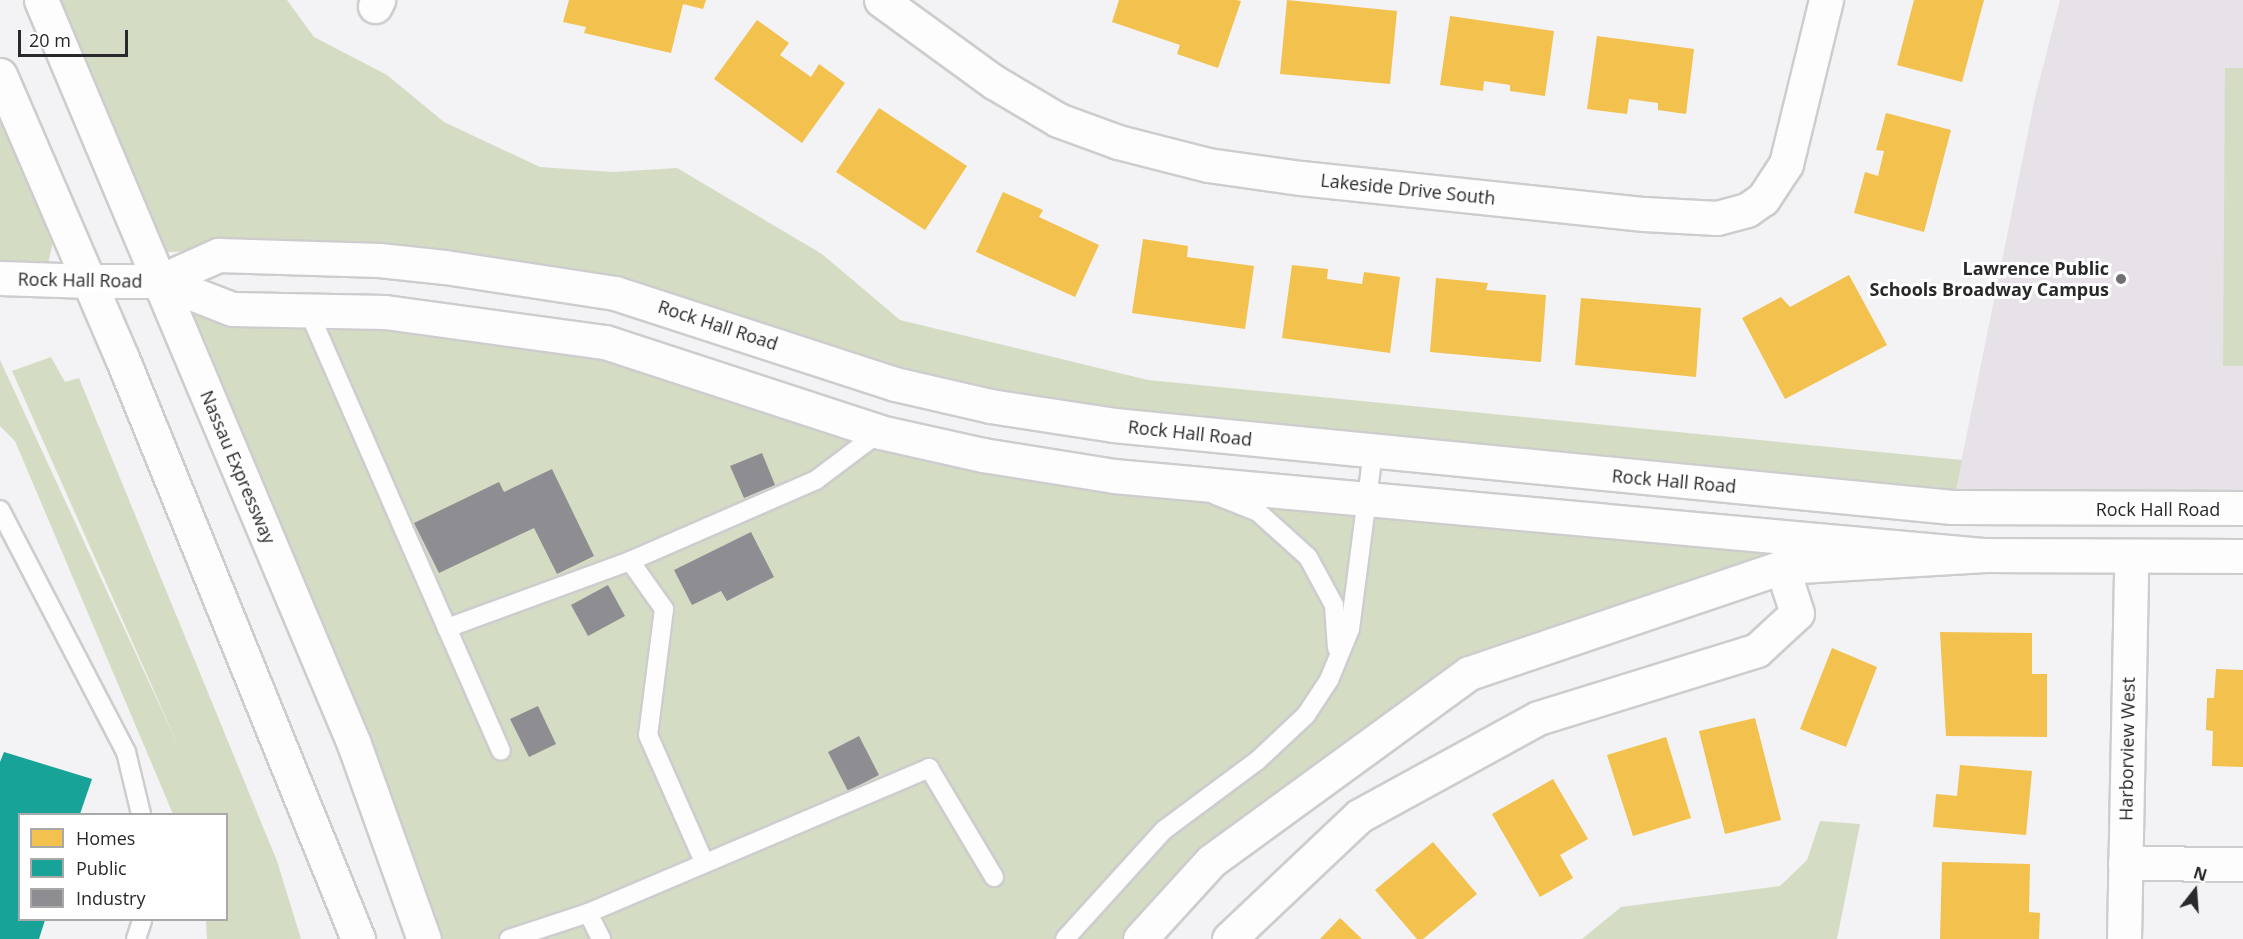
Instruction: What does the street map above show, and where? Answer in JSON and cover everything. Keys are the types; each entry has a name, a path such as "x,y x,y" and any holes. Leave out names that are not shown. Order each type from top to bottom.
{"main road":[{"name":"Nassau Expressway","path":"40,0 354,744 424,939"},
{"name":"Lakeside Drive South","path":"881,0 994,81 1058,120 1118,142 1208,165 1301,178 1644,214 1717,218 1748,210 1763,199 1786,164 1826,0"},
{"path":"0,75 90,281 358,939"},
{"name":"Rock Hall Road","path":"160,281 218,255 445,267 615,293 895,384 990,406 1114,425 1952,507 2243,508"},
{"name":"Rock Hall Road","path":"0,278 160,281 232,309 308,310 445,317 605,342 880,432 983,455 1183,483 1982,555 2131,558 2243,556"},
{"path":"1140,939 1211,861 1469,673 1782,567 1982,555"},
{"name":"Harborview West","path":"2124,939 2131,558"},
{"path":"1230,939 1359,816 1380,804 1538,718 1757,650 1797,613 1782,567"},
{"path":"2125,863 2243,864"}],"lane":[{"path":"308,310 501,751"},
{"path":"447,628 630,561 816,480 880,432"},
{"path":"1065,939 1164,830 1257,761 1306,715 1329,680 1350,629 1373,452"},
{"path":"1183,483 1258,512 1308,557 1325,583 1338,626 1337,652 1329,680"},
{"path":"0,510 126,752 141,813"},
{"path":"630,561 664,609 648,735 704,862"},
{"path":"509,939 588,913 929,768 994,878"},
{"path":"588,913 601,939"},
{"path":"136,939 142,921"}],"shaded area":[{"name":"Lawrence Public Schools Broadway Campus","path":"2060,0 2243,0 2243,507 1952,507 2035,98"}],"green space":[{"path":"42,0 287,0 314,37 387,75 444,122 540,167 612,172 677,168 822,254 900,320 1148,380 1962,460 1954,501 997,402 519,269 235,249 147,253"},
{"path":"2225,68 2243,68 2243,366 2223,366"},
{"path":"0,88 57,225 47,268 0,273"},
{"path":"174,297 415,314 609,352 933,453 1857,543 1478,676 1295,806 1146,939 431,939"},
{"path":"51,357 65,382 79,378 277,861 301,939 207,939 206,921 228,921 228,813 173,813 15,441 0,426 0,360 179,747 12,371"},
{"path":"1820,821 1860,824 1837,939 1582,939 1621,907 1780,886 1807,860"}],"building: Homes":[{"path":"569,0 706,0 703,9 683,4 671,53 584,33 586,27 563,22"},
{"path":"1119,0 1241,1 1218,68 1177,54 1180,45 1112,22"},
{"path":"1287,0 1397,11 1390,84 1280,74"},
{"path":"1914,0 1984,0 1962,82 1897,65"},
{"path":"1450,16 1554,31 1545,96 1510,91 1510,85 1484,81 1483,91 1440,85"},
{"path":"757,20 789,43 780,55 811,77 819,64 845,83 802,143 714,79"},
{"path":"1597,36 1694,49 1686,114 1658,110 1658,103 1629,99 1627,114 1587,109"},
{"path":"879,108 967,166 925,230 836,172"},
{"path":"1886,113 1951,130 1924,232 1854,213 1865,172 1878,176 1884,151 1876,150"},
{"path":"1003,192 1043,210 1039,217 1099,245 1075,297 976,252"},
{"path":"1143,239 1188,246 1187,257 1254,266 1245,329 1132,313"},
{"path":"1292,265 1328,269 1327,279 1362,284 1364,272 1400,277 1390,353 1282,338"},
{"path":"1849,275 1887,345 1785,399 1742,318 1781,297 1790,307"},
{"path":"1436,278 1488,283 1486,290 1546,295 1541,362 1430,352"},
{"path":"1581,298 1701,308 1696,377 1575,365"},
{"path":"1940,632 2032,633 2032,674 2047,674 2047,737 1946,736"},
{"path":"1832,648 1877,667 1846,747 1800,729"},
{"path":"2216,669 2243,670 2243,767 2212,766 2213,731 2206,730 2207,698 2214,698"},
{"path":"1755,718 1781,820 1725,834 1699,731"},
{"path":"1666,737 1691,818 1633,836 1607,755"},
{"path":"1960,765 2032,771 2026,835 1933,827 1936,794 1957,796"},
{"path":"1553,779 1588,839 1560,855 1573,878 1540,897 1492,814"},
{"path":"1433,842 1477,894 1423,939 1417,939 1375,890"},
{"path":"1942,862 2030,864 2029,912 2040,913 2039,939 1940,939"},
{"path":"1340,918 1362,939 1320,939"}],"building: Public":[{"path":"4,752 92,779 80,813 18,813 18,921 45,921 39,939 0,939 0,762"}],"building: Industry":[{"path":"762,453 775,485 744,498 730,466"},
{"path":"552,469 594,556 557,574 534,528 439,573 414,523 499,482 504,492"},
{"path":"751,532 774,577 727,601 721,591 692,605 674,570"},
{"path":"608,585 625,616 588,636 571,605"},
{"path":"538,706 556,744 529,757 510,719"},
{"path":"859,736 879,775 848,791 828,752"}],"place":[{"name":"Lawrence Public Schools Broadway Campus","path":"2121,279"}]}
